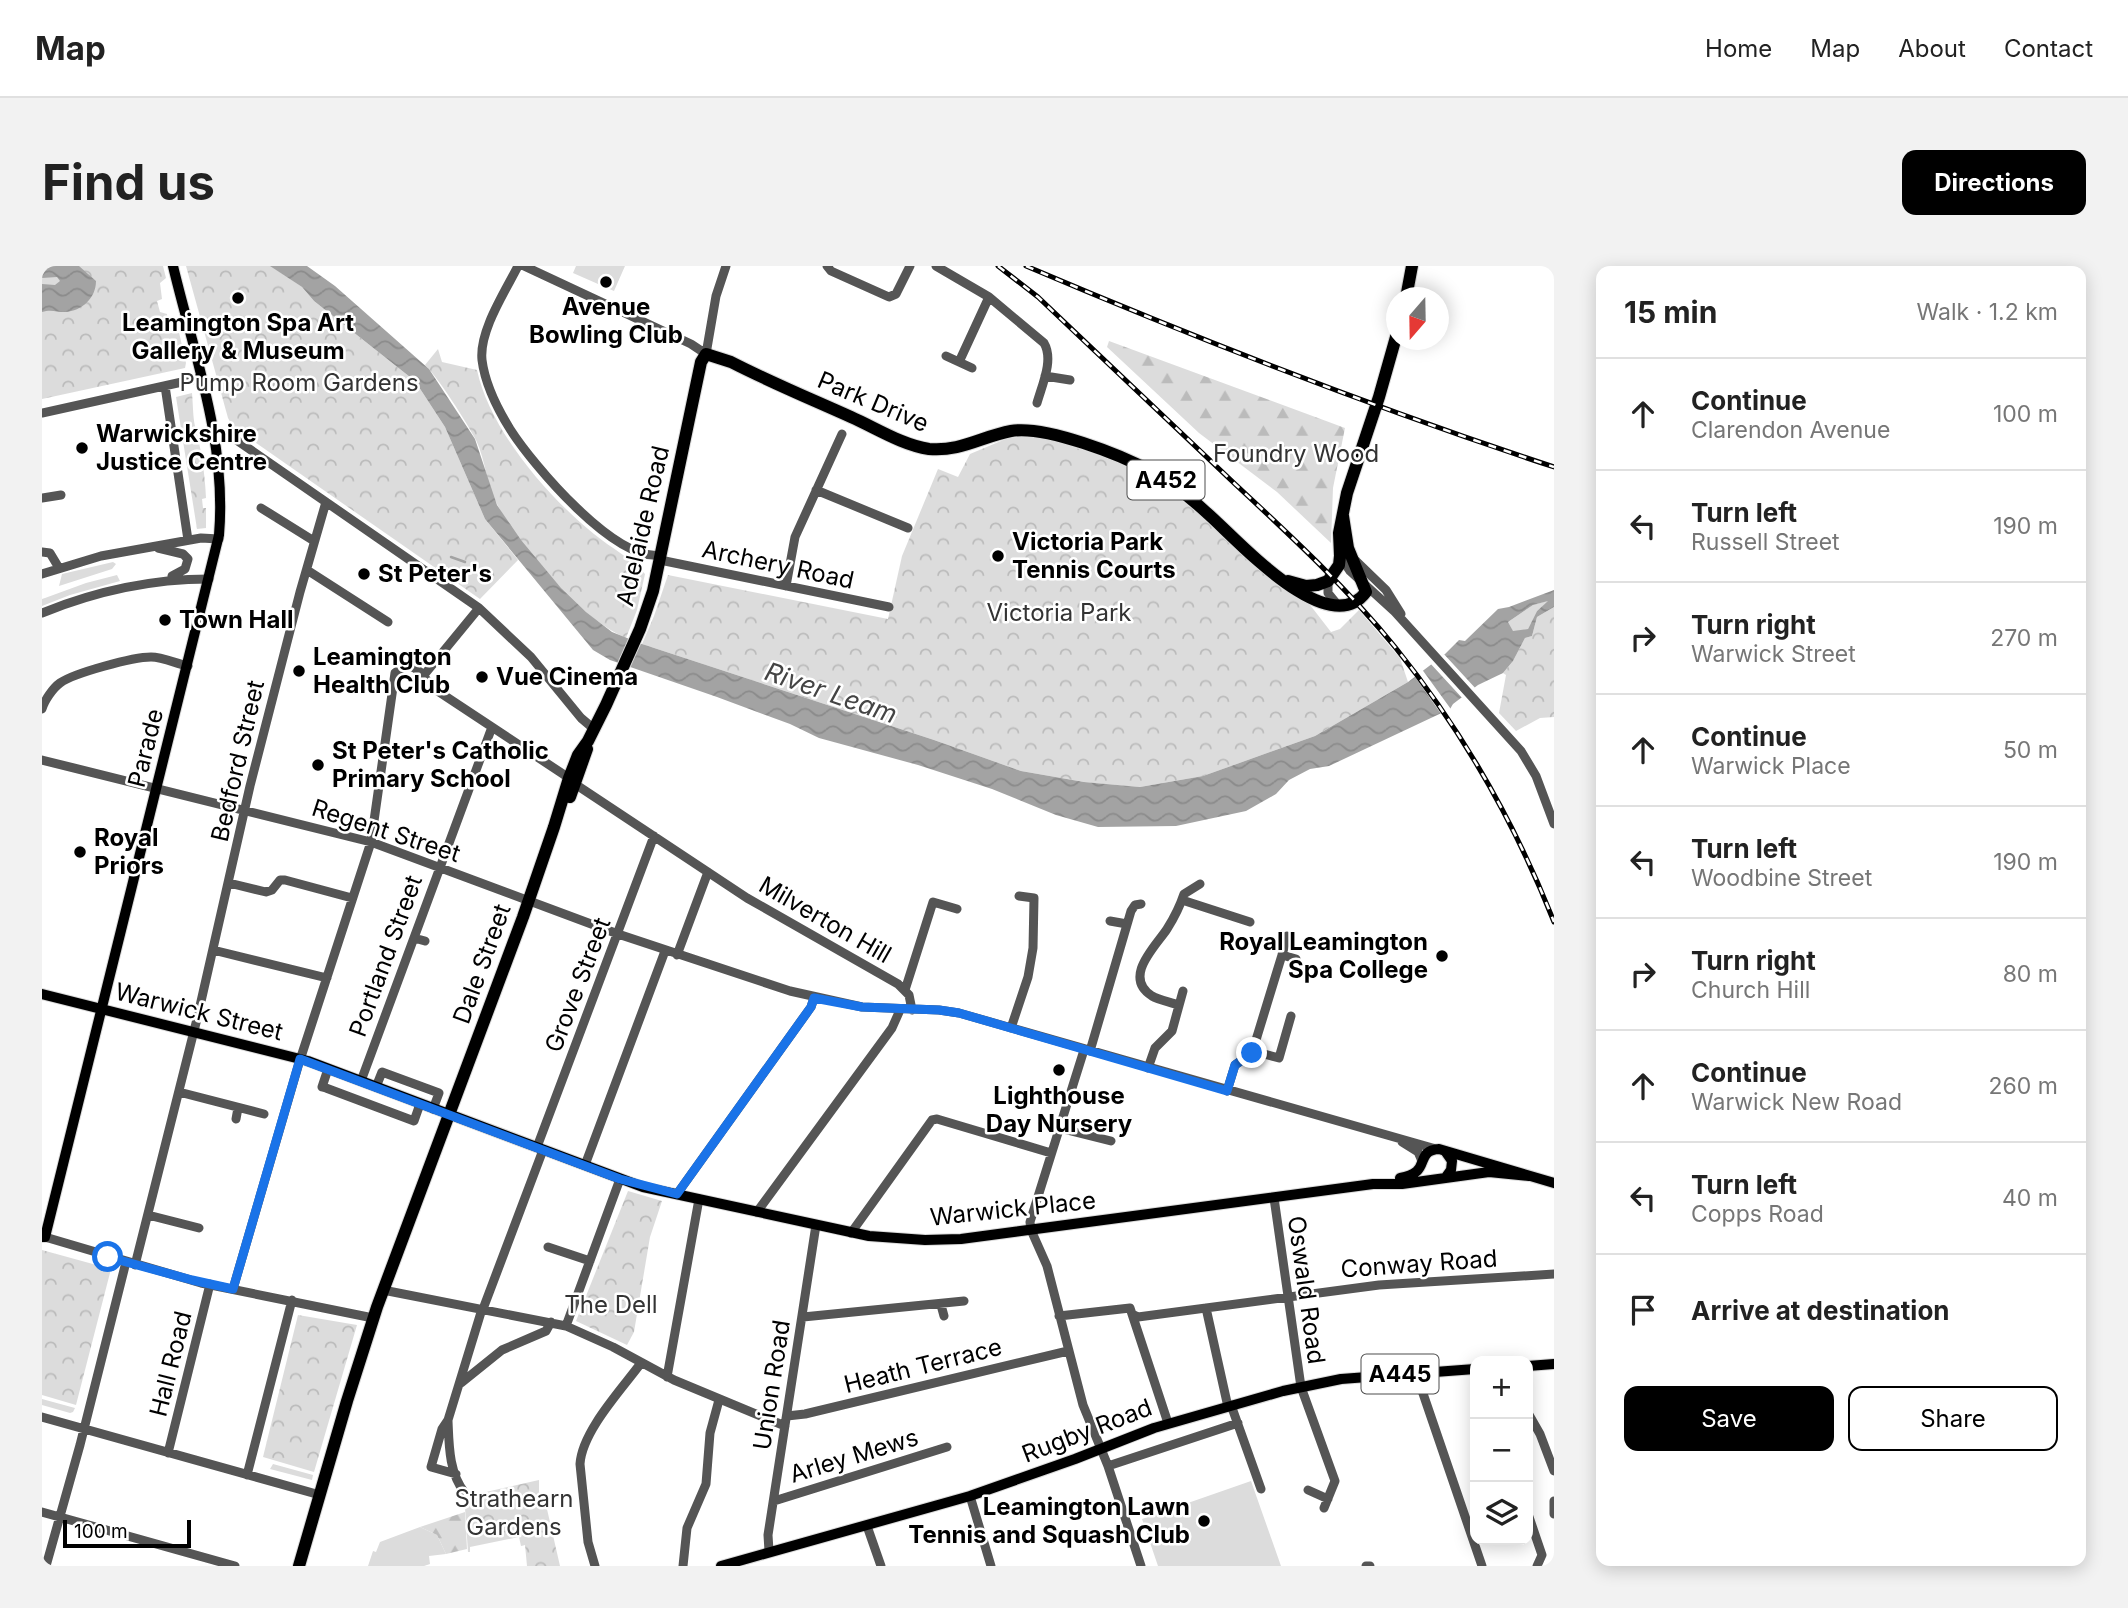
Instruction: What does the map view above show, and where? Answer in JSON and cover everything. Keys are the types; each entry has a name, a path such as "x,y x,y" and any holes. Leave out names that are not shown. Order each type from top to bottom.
{"highway":[{"path":"1408,287 1412,266"},
{"path":"1339,605 1358,601 1366,587 1346,556 1339,533 1350,480 1380,397 1393,350"},
{"name":"Adelaide Road","path":"572,781 586,758 591,735 640,629 653,591 656,557 701,362 706,354"},
{"name":"Park Drive","path":"706,354 731,362 917,446 954,449 1008,432 1026,430 1076,441 1121,458 1151,471 1182,492 1278,577 1300,593 1323,603 1339,605"},
{"path":"1328,581 1346,556"},
{"name":"Park Drive","path":"1278,577 1306,586 1328,581"},
{"name":"Dale Street","path":"299,1566 373,1318 572,781"}],"main road":[{"name":"Parade","path":"44,1237 219,539 220,506 215,437 173,266"},
{"name":"Warwick Street","path":"42,994 300,1059 620,1179"},
{"name":"Warwick Place","path":"1373,1185 1413,1175 1429,1151 1440,1150"},
{"path":"1440,1150 1554,1183"},
{"path":"1422,1163 1428,1176 1440,1178 1452,1166 1451,1157 1440,1150"},
{"name":"Warwick Place","path":"620,1179 851,1233 883,1238 932,1240 1489,1172 1529,1175"},
{"path":"1533,1366 1554,1364"},
{"name":"Rugby Road","path":"721,1566 970,1496 1168,1423 1301,1387 1341,1379 1470,1369"}],"street":[{"name":"Archery Road","path":"518,266 484,337 482,359 493,398 522,446 564,496 629,549 889,607"},
{"path":"524,266 691,344 706,354 716,296 726,266"},
{"path":"827,266 831,271 889,297 896,294 910,266"},
{"path":"936,266 989,298 1044,343 1049,352 1037,403"},
{"path":"959,362 989,298"},
{"path":"946,356 972,368"},
{"path":"1045,376 1070,380"},
{"path":"42,413 200,378"},
{"path":"165,386 188,540"},
{"path":"786,586 795,537 842,433"},
{"path":"215,437 233,438 480,608 531,657 581,718 591,735"},
{"path":"816,490 908,528"},
{"path":"42,498 61,495"},
{"name":"Bedford Street","path":"46,1566 130,1264 140,1247 194,1032 245,809 326,502"},
{"path":"261,508 314,541"},
{"path":"42,574 101,556 207,537 219,539"},
{"path":"152,547 183,554 188,562 182,571 165,580"},
{"path":"42,552 50,553 59,568"},
{"path":"1346,556 1386,590 1404,622"},
{"path":"307,570 388,622"},
{"path":"42,612 126,586 165,580 209,579"},
{"path":"1328,581 1328,593 1339,605"},
{"path":"1366,587 1404,622 1521,751 1549,795 1554,824"},
{"path":"424,675 480,608"},
{"path":"42,709 44,701 58,684 97,669 151,657 188,666"},
{"name":"Milverton Hill","path":"371,842 394,676 405,664 424,675 429,686 708,872 905,990 912,1010"},
{"name":"Portland Street","path":"361,1081 492,727"},
{"name":"Regent Street","path":"42,760 371,842 665,951 814,998 862,1007 959,1013 1440,1150"},
{"name":"Grove Street","path":"456,1474 430,1466 540,1148 654,836"},
{"path":"233,1289 300,1059 371,842"},
{"path":"677,955 708,872"},
{"path":"229,883 266,892 272,890 280,880 285,880 352,898"},
{"path":"1178,1005 1152,996 1143,987 1140,976 1145,957 1165,932 1187,891 1200,884"},
{"path":"1011,1028 1028,976 1033,948 1034,898 1019,896"},
{"path":"1182,900 1250,922"},
{"path":"905,990 933,901 957,909"},
{"path":"1141,904 1133,908 1127,924 1031,1216 1031,1230 1047,1266 1083,1405 1108,1466 1141,1566"},
{"path":"1110,920 1127,924"},
{"path":"1227,1091 1235,1065 1249,1057 1253,1051 1287,936"},
{"path":"414,937 425,941"},
{"path":"213,950 327,978"},
{"path":"584,1166 665,951"},
{"path":"1282,955 1296,959"},
{"path":"1148,1068 1155,1048 1172,1031 1183,991"},
{"path":"677,1194 811,1007 814,998"},
{"path":"757,1212 892,1028 900,1010"},
{"path":"1253,1051 1279,1058 1292,1016"},
{"path":"328,1069 322,1087 414,1121 420,1104"},
{"path":"376,1087 382,1072 439,1093 433,1109"},
{"path":"179,1092 264,1114"},
{"path":"236,1119 239,1108"},
{"path":"851,1233 932,1120 937,1119 1051,1153"},
{"path":"1059,1128 1111,1141"},
{"path":"1397,1139 1415,1149 1422,1163"},
{"path":"566,1326 620,1179"},
{"name":"Oswald Road","path":"1274,1198 1301,1387 1335,1481 1326,1504 1308,1490"},
{"path":"667,1377 699,1199"},
{"path":"148,1214 199,1228"},
{"name":"Union Road","path":"769,1551 768,1541 817,1225"},
{"path":"44,1237 130,1264 210,1284 373,1318"},
{"path":"548,1247 590,1261"},
{"name":"Conway Road","path":"1059,1316 1130,1308 1132,1314 1138,1317 1379,1285 1554,1274"},
{"name":"Hall Road","path":"168,1453 210,1284"},
{"path":"383,1290 566,1326 719,1400 786,1421"},
{"path":"247,1475 292,1300"},
{"path":"803,1317 964,1301"},
{"path":"941,1305 944,1316"},
{"path":"1206,1308 1230,1406 1261,1489"},
{"path":"1132,1314 1168,1423"},
{"path":"460,1384 502,1350 546,1331 551,1322"},
{"name":"Heath Terrace","path":"786,1421 804,1414 1068,1351"},
{"path":"595,1566 587,1535 581,1455 606,1409 641,1363"},
{"path":"1416,1373 1482,1566"},
{"path":"683,1566 687,1528 706,1484 710,1433 719,1400"},
{"path":"42,1417 320,1495"},
{"path":"1532,1419 1541,1434 1554,1471"},
{"path":"448,1420 451,1459 465,1493"},
{"path":"1108,1466 1238,1423"},
{"name":"Arley Mews","path":"774,1501 947,1447"},
{"path":"970,1496 991,1566"},
{"path":"1554,1501 1554,1514"},
{"path":"42,1512 235,1566"},
{"path":"867,1526 881,1566"},
{"path":"1533,1529 1542,1555 1537,1566"}],"green space":[{"path":"42,266 163,266 166,278 160,283 162,299 157,301 160,312 167,314 168,324 178,328 185,368 42,399"},
{"name":"Pump Room Gardens","path":"186,266 271,266 302,287 314,301 415,381 445,427 485,519 518,560 480,599 233,427 228,418"},
{"name":"Avenue Bowling Club","path":"576,266 625,266 614,291 573,273"},
{"name":"Foundry Wood","path":"1109,341 1345,428 1333,488 1331,543 1277,492 1199,433 1107,347"},
{"path":"438,349 442,362 477,370 494,416 507,438 558,501 576,519 645,574 637,610 626,638 608,628 571,599 537,562 509,523 494,498 476,440 425,365"},
{"path":"192,393 206,498 202,499 203,508 206,508 206,528 197,529 176,397"},
{"name":"Victoria Park","path":"1029,436 1056,441 1113,460 1167,488 1307,601 1331,632 1340,629 1359,610 1400,658 1408,682 1315,736 1203,776 1140,787 1084,782 1021,771 642,644 668,575 888,619 902,556 938,469 958,477 970,454 1008,438"},
{"path":"113,562 116,564 112,569 59,586 62,574"},
{"path":"117,575 120,581 42,606 42,599"},
{"path":"1550,600 1537,611 1528,629 1513,632 1508,622 1533,605"},
{"path":"1554,607 1554,717 1540,718 1516,731 1499,713 1506,675 1503,673 1525,638 1532,636 1537,617"},
{"name":"The Dell","path":"628,1191 662,1201 650,1237 634,1332 627,1345 576,1321"},
{"path":"42,1250 111,1269 76,1405 42,1395"},
{"path":"298,1315 357,1325 314,1472 263,1457"},
{"path":"42,1399 75,1408 70,1413 42,1405"},
{"path":"273,1464 313,1475 312,1480 270,1469"},
{"name":"Strathearn Gardens","path":"539,1480 539,1492 544,1496 560,1566 527,1566 525,1545 521,1546 519,1537 470,1547 468,1552 464,1493 473,1495"},
{"name":"Leamington Lawn Tennis and Squash Club","path":"1251,1481 1281,1566 1158,1566 1142,1519"},
{"path":"465,1512 467,1549 446,1554 437,1535 420,1527"},
{"path":"420,1527 437,1535 446,1554 429,1556 430,1564 424,1566 368,1566 373,1551 376,1552 380,1542"}],"water":[{"path":"42,266 79,266 96,281 94,293 77,309 42,312 42,284 55,285 60,281 57,277 42,278"},
{"name":"River Leam","path":"270,266 307,266 335,286 429,369 475,439 497,505 521,540 561,588 612,632 1021,771 1084,782 1140,787 1203,776 1315,736 1408,682 1459,640 1465,641 1498,609 1554,590 1554,607 1537,617 1532,636 1525,638 1503,673 1478,685 1450,709 1329,766 1310,769 1289,780 1276,794 1246,811 1176,826 1098,827 1056,815 992,789 918,765 819,738 790,724 610,660 593,650 485,519 445,427 415,381 314,301 302,287","holes":["1548,601 1537,611 1528,629 1513,631 1508,622 1533,605"]}],"pier":[{"path":"1442,652 1477,690 1464,700 1429,662"},
{"path":"1421,668 1453,712 1444,718 1413,674"}],"waterway":[{"path":"451,557 465,562"}],"railway":[{"path":"998,266 1038,297 1277,523 1377,625 1443,711 1485,778 1522,849 1554,922"},
{"path":"1026,266 1288,372 1554,467"}],"place":[{"name":"Avenue Bowling Club","path":"606,282"},
{"name":"Leamington Spa Art Gallery & Museum","path":"238,298"},
{"name":"Warwickshire Justice Centre","path":"82,448"},
{"name":"Victoria Park Tennis Courts","path":"998,556"},
{"name":"St Peter's","path":"364,574"},
{"name":"Town Hall","path":"165,620"},
{"name":"Leamington Health Club","path":"299,671"},
{"name":"Vue Cinema","path":"482,677"},
{"name":"St Peter's Catholic Primary School","path":"318,765"},
{"name":"Royal Priors","path":"80,852"},
{"name":"Royal Leamington Spa College","path":"1442,956"},
{"name":"Lighthouse Day Nursery","path":"1059,1070"},
{"name":"Leamington Lawn Tennis and Squash Club","path":"1204,1521"}],"route":[{"path":"108,1257 233,1289 300,1059 620,1179 677,1194 811,1007 814,998 862,1007 959,1013 1227,1091 1235,1065 1252,1053"}]}
